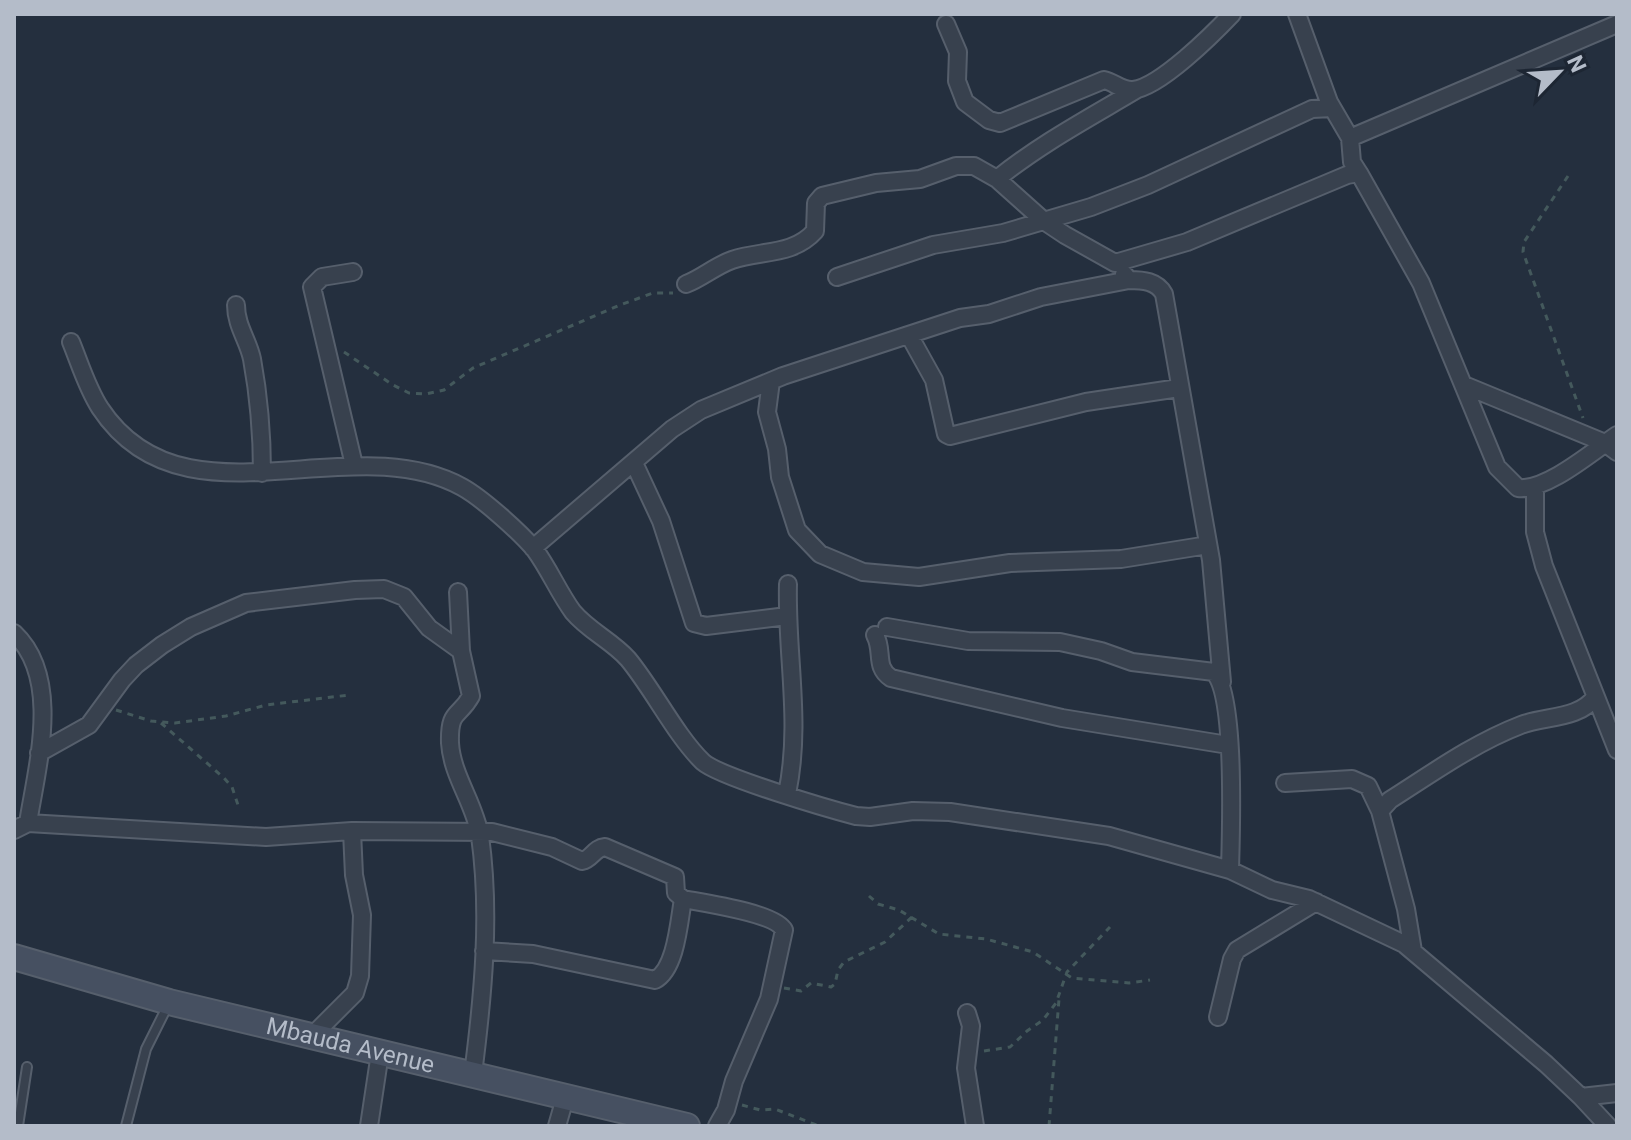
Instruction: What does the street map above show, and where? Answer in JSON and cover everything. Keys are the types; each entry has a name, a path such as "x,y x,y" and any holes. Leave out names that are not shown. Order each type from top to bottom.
{"street":[{"path":"997,179 1033,150 1067,133 1175,67 1232,14"},
{"path":"1297,14 1332,108 1350,138 1352,162 1421,283 1497,467 1518,488 1535,486 1608,443"},
{"path":"946,24 958,52 957,81 965,102 994,122 1000,123 1104,80 1125,90 1136,90"},
{"path":"1350,138 1617,24"},
{"path":"837,277 933,245 1003,233 1133,191 1312,109 1332,108"},
{"path":"680,289 729,261 783,250 805,241 815,231 818,200 832,193 876,183 920,179 965,165 997,179 1044,221 1088,250 1115,263 1129,280"},
{"path":"1115,263 1187,242 1347,175 1359,173"},
{"path":"353,272 322,277 313,284 312,293 354,465"},
{"path":"533,548 685,420 701,410 771,381 960,318 989,314 1041,297 1129,280 1151,283 1164,294 1208,545 1228,745 1230,870"},
{"path":"236,305 241,333 249,347 260,405 262,473"},
{"path":"909,335 934,380 946,434 950,436 1086,402 1179,388"},
{"path":"71,342 99,407 130,441 152,456 200,471 262,473 354,465 408,469 451,482 478,498 533,548 571,609 631,663 700,759 722,773 856,816 913,811 950,812 1109,836 1230,870 1272,890 1316,902 1404,944 1459,988 1581,1097 1608,1126"},
{"path":"771,381 767,412 777,449 780,477 797,530 820,554 849,568 875,574 919,577 1010,563 1121,559 1208,545"},
{"path":"1464,385 1608,443"},
{"path":"634,463 661,521 694,623 706,626 787,616"},
{"path":"1535,486 1535,532 1544,566 1617,750"},
{"path":"787,794 794,748 788,584"},
{"path":"39,753 89,725 136,665 162,645 191,627 246,603 355,590 394,592 414,606 429,628 461,651"},
{"path":"458,592 461,651 471,696 453,717 450,743 454,764 480,832 484,889 482,1008 473,1074"},
{"path":"1222,683 1214,672 1132,662 1060,642 968,641 881,631 880,665 891,678 1062,718 1228,745"},
{"path":"14,633 26,647 35,667 43,719 39,753 21,827 266,837 352,831 480,832 524,838 582,861 605,847 673,875 676,893 683,899 737,909 781,923 784,930 773,985 726,1110 717,1126"},
{"path":"1380,811 1390,800 1490,740 1518,726 1587,708 1595,697"},
{"path":"1285,783 1334,779 1360,781 1373,793 1406,909 1413,951"},
{"path":"313,1035 355,993 360,976 362,915 354,875 352,831"},
{"path":"484,951 533,954 655,980 666,971 683,899"},
{"path":"1218,1017 1237,950 1316,902"},
{"name":"Mbauda Avenue","path":"14,957 169,1002 687,1126"},
{"path":"967,1013 971,1026 966,1068 975,1126"},
{"path":"369,1126 380,1053"},
{"path":"1581,1097 1617,1093"},
{"path":"557,1126 565,1098"}],"lane":[{"path":"126,1126 146,1049 169,1002"},
{"path":"18,1126 27,1067"}],"path":[{"path":"1568,176 1524,242 1523,252 1608,443"},
{"path":"326,344 339,349 393,385 409,393 426,394 444,390 473,368 608,310 653,293 680,289"},
{"path":"105,705 161,723 195,721 266,705 349,695"},
{"path":"161,723 224,778 232,787 239,808"},
{"path":"869,896 878,904 899,910 939,934 986,939 1033,952 1065,974 1093,981 1129,983 1150,980"},
{"path":"773,985 796,992 811,983 831,987 844,962 885,942 912,917"},
{"path":"1049,1126 1059,996 1065,974 1110,927"},
{"path":"968,1051 1010,1047 1043,1020 1059,996"},
{"path":"727,1104 775,1109 819,1126"}]}
